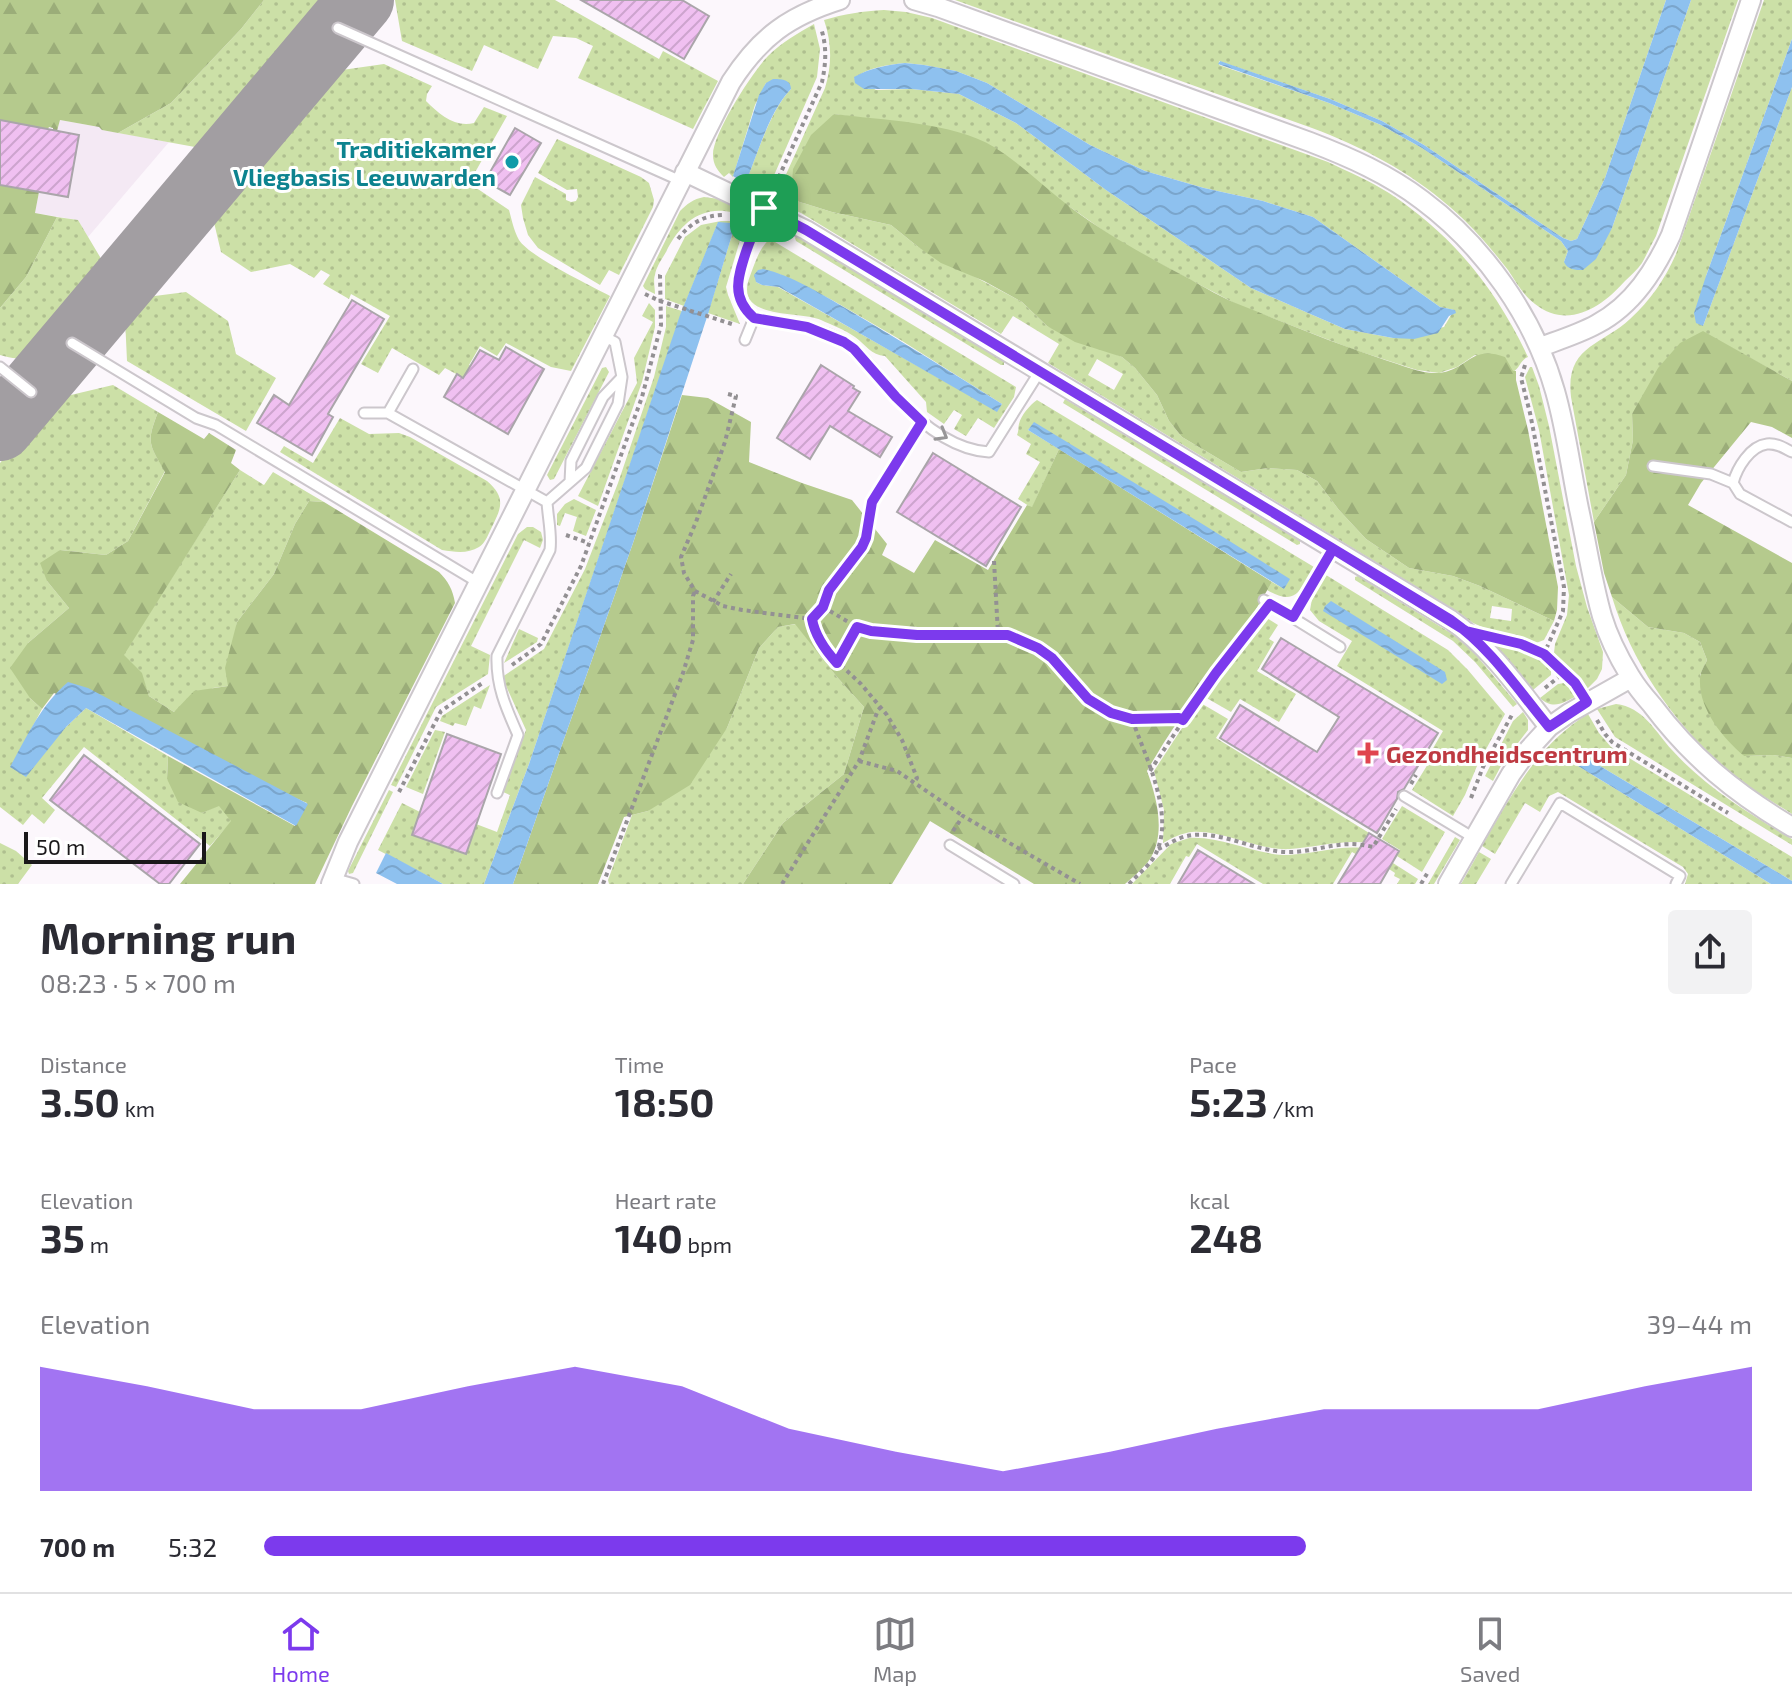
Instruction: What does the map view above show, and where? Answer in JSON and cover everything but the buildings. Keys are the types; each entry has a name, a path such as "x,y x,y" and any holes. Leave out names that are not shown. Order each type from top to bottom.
{"street":[{"path":"332,881 348,842 731,82 745,60 784,24 813,4 840,0"},
{"path":"914,0 1353,159 1423,200 1457,230 1504,286 1541,352 1555,391 1602,618 1631,678 1686,747 1728,785 1792,827"},
{"path":"1541,352 1615,313 1652,271 1671,235 1751,0"},
{"path":"683,176 764,208 806,230 1466,631 1490,654 1549,727"},
{"path":"1448,884 1511,774 1529,749 1549,727 1631,678"}],"lane":[{"path":"338,28 683,176"},
{"path":"764,208 737,277 739,296 748,313 754,318 807,327 844,342 922,422 959,444 978,452 989,452 1040,371"},
{"path":"745,340 754,318"},
{"path":"547,502 586,468 618,404 622,377 615,342 603,336"},
{"path":"72,343 196,418 216,425 479,583"},
{"path":"0,367 31,392"},
{"path":"388,413 413,369"},
{"path":"570,482 571,461 603,397 622,377"},
{"path":"364,413 388,413 547,502"},
{"path":"1733,483 1742,464 1761,445 1780,446 1792,452"},
{"path":"1653,466 1711,474 1733,483 1740,494 1792,522"},
{"path":"497,793 518,735 496,675 497,656 550,550 552,535 548,525 547,502"},
{"path":"1293,617 1333,549"},
{"path":"1267,602 1340,647"},
{"path":"1404,796 1474,838"},
{"path":"1511,884 1560,803 1680,876 1676,884"},
{"path":"950,845 1014,884"},
{"path":"332,881 354,884"}],"path":[{"path":"764,208 822,82 826,63 825,42 813,4"},
{"path":"674,306 715,318"},
{"path":"1541,352 1525,364 1521,378 1564,587 1563,611 1544,654"},
{"path":"728,394 736,396 725,442 681,557 684,573 695,591 713,602 742,610 812,619"},
{"path":"914,782 917,778 896,727 861,684 837,663 820,642 812,619 823,607 829,590 862,547 872,502 922,422"},
{"path":"552,535 563,534 589,543"},
{"path":"994,561 998,634"},
{"path":"713,602 731,574"},
{"path":"603,884 683,673 693,640 695,591"},
{"path":"1150,771 1267,602"},
{"path":"823,607 857,627 871,631 917,635 1008,635 1052,658 1088,699 1111,713 1132,719 1183,720"},
{"path":"837,663 857,627"},
{"path":"1508,640 1544,654 1575,683 1612,742 1739,819"},
{"path":"782,884 859,761 881,707"},
{"path":"1129,884 1158,849 1162,825 1161,808 1132,719"},
{"path":"859,761 897,771 963,816 1080,884"},
{"path":"1158,849 1191,835 1288,852 1342,844 1373,847 1416,775"},
{"path":"950,845 945,842 963,816"}],"shaded area":[{"path":"60,120 169,142 88,237 78,220 35,213 39,192 67,197 78,135 57,131"}],"green space":[{"path":"0,0 264,0 171,103 118,133 60,120 57,131 49,127 0,120"},
{"path":"264,0 324,0 327,8 206,149 118,133 171,103"},
{"path":"395,0 555,0 659,59 663,51 718,81 693,129 578,78 593,46 576,38 553,36 538,69 484,45 472,71 402,41"},
{"path":"955,0 1666,0 1605,178 1577,239 1571,241 1382,121 1330,99 1219,61 1219,65 1329,103 1381,125 1422,148 1561,241 1568,251 1564,262 1612,228 1691,0 1738,0 1656,236 1642,263 1616,291 1595,307 1572,315 1560,315 1547,312 1531,300 1488,245 1450,207 1402,171 1367,152 1312,128"},
{"path":"1764,0 1792,0 1792,39 1706,276 1703,326 1792,87 1792,381 1703,332 1632,414 1633,440 1626,475 1594,522 1571,397 1574,367 1587,349 1637,312 1672,263"},
{"path":"884,10 932,18 1328,162 1389,193 1453,245 1487,286 1528,357 1513,372 1475,355 1457,367 1439,373 1417,370 1238,305 1121,243 1070,207 853,117 834,114 800,202 891,225 917,246 1022,302 1047,326 1122,357 1157,395 1169,421 1182,437 1241,472 1268,468 1297,470 1317,481 1366,539 1409,568 1453,576 1554,621 1544,640 1536,643 1473,623 1048,363 1059,344 1013,316 1001,334 801,213 774,201 825,88 830,54 824,20","holes":["905,63 956,71 987,83 1090,145 1145,171 1313,217 1440,307 1454,310 1444,327 1393,338 1345,329 1251,288 1106,190 1016,123 959,94 912,89 876,90 854,78 872,69","1097,359 1123,374 1114,390 1088,375","1492,606 1512,609 1511,621 1490,618"]},
{"path":"814,24 820,49 817,77 765,196 744,187 770,122 791,89 766,83 755,105 733,177 729,173 724,177 716,168 714,146 734,104 761,64 778,47"},
{"path":"384,64 432,86 426,101 454,122 474,123 484,107 507,116 469,183 509,210 517,237 525,247 610,296 571,371 551,367 506,343 497,356 480,346 469,365 479,371 473,383 445,368 439,375 392,348 378,373 361,364 390,316 351,294 349,299 323,284 330,275 321,270 314,278 290,264 251,272 221,252 212,214 335,71"},
{"path":"834,114 916,123 978,139 1013,160 1084,217 1140,252 1228,300 1349,347 1432,373 1448,371 1484,354 1505,357 1516,371 1558,587 1554,621 1453,576 1409,568 1366,539 1317,481 1297,470 1268,468 1241,472 1182,437 1169,421 1157,395 1122,357 1075,342 1047,326 1022,302 984,281 941,263 891,225 832,212 791,196 793,169 811,135"},
{"path":"557,139 649,183 653,207 619,275 609,270 600,285 538,248 528,235 521,205 535,177 566,194 566,200 576,201 578,197 577,189 567,190 538,173"},
{"path":"0,185 39,192 35,213 57,217 26,277 0,308"},
{"path":"704,197 719,199 749,216 710,212 689,221 658,266 654,279 655,294 645,289 643,286 680,211 690,202"},
{"path":"57,217 78,220 106,267 37,349 20,358 0,355 0,308 26,277"},
{"path":"731,221 744,227 726,287 740,324 708,313 735,225 718,223 684,306 665,299 665,276 685,237 701,225"},
{"path":"797,236 1004,361 1004,365 796,241"},
{"path":"770,239 1016,387 1014,397 994,428 978,418 966,436 954,429 962,415 954,410 944,424 927,412 926,402 885,356 872,352 851,334 811,317 759,307 751,300 747,290 758,256","holes":["779,274 899,339 1002,404 997,411 778,287 756,282"]},
{"path":"186,292 228,321 236,354 276,378 246,431 127,361 125,318 139,298"},
{"path":"649,303 655,310 655,327 642,382 598,506 578,496 637,383 634,358 653,322 642,316"},
{"path":"666,306 682,311 529,764 484,884 443,884 378,850 402,803 420,812 412,835 465,854 476,824 497,832 510,795 503,792 526,730 502,677 544,649 585,569 654,377 666,327"},
{"path":"1703,331 1792,381 1792,438 1772,427 1751,422 1701,483 1688,505 1792,563 1792,758 1744,756 1720,731 1707,711 1700,689 1700,676 1707,660 1700,642 1684,633 1648,627 1612,597 1604,573 1594,522 1626,475 1633,440 1632,414 1658,368 1680,343"},
{"path":"606,367 609,372 554,479 550,480 547,475 602,368"},
{"path":"1530,367 1539,386 1549,426 1576,566 1603,652 1602,669 1586,690 1554,653 1567,615 1569,595 1539,430 1525,377"},
{"path":"113,385 158,412 151,443 165,471 128,541 106,555 60,550 47,581 69,608 28,643 30,698 42,709 11,767 66,727 86,708 168,756 167,779 202,813 219,805 232,821 210,846 84,747 42,798 55,810 44,824 32,814 23,825 0,807 0,463 54,399"},
{"path":"682,395 708,398 751,422 749,462 852,500 887,544 882,555 914,573 935,540 988,570 1027,505 1032,507 1059,449 1272,582 1255,611 1260,614 1186,709 1147,771 1157,805 1159,829 1154,852 1140,871 1125,884 1034,884 930,821 892,884 743,884 783,823 844,774 864,707 795,624 778,627 759,648 727,728 690,785 648,811 624,817 598,884 513,884"},
{"path":"1065,399 1300,541 1300,544 1063,403"},
{"path":"1037,400 1314,567 1301,589 1285,597 1267,590 1272,582 1284,589 1034,423 1028,430 1059,449 1032,508 1018,499 1040,462 1026,454 1031,444 1017,435 1022,417"},
{"path":"158,412 204,439 209,433 236,450 231,463 240,470 124,655 142,673 149,696 174,712 194,691 228,686 225,668 237,622 274,574 295,524 309,501 324,502 439,572 453,594 455,603 315,884 180,884 231,821 219,806 202,813 178,802 167,779 168,756 295,826 307,803 54,693 42,709 30,698 10,668 28,643 69,608 47,581 40,563 60,550 106,555 128,541 165,472 151,443"},
{"path":"340,418 369,434 399,433 410,437 494,487 500,505 483,544 466,552 442,550 280,452 284,446 313,463"},
{"path":"240,470 264,485 273,472 324,502 309,501 295,524 274,574 237,622 229,686 213,688 174,712 149,696 141,673 123,655"},
{"path":"574,499 596,510 586,536 573,531 577,517 565,513 560,526 557,525 557,514"},
{"path":"527,527 541,532 543,540 540,548 524,540 471,646 490,655 488,674 436,707 396,787 391,785 518,534"},
{"path":"1326,575 1448,650 1505,714 1453,816 1412,790 1431,759 1428,757 1443,731 1337,666 1352,641 1319,621 1310,610 1312,599"},
{"path":"1358,576 1459,638 1517,704 1513,707 1453,641 1355,580"},
{"path":"1612,597 1648,627 1684,633 1700,642 1707,660 1700,675 1744,756 1792,758 1792,814 1736,777 1677,718 1645,673"},
{"path":"1265,617 1278,625 1269,639 1274,642 1257,671 1296,694 1279,722 1240,699 1231,712 1203,696"},
{"path":"796,624 864,707 844,774 783,823 743,884 609,884 632,815 648,811 727,728 759,648 778,627"},
{"path":"519,629 538,638 537,642 504,663"},
{"path":"1494,643 1538,657 1551,666 1551,675 1533,690"},
{"path":"1564,683 1577,696 1554,704 1540,698 1558,684"},
{"path":"490,685 481,709 474,706 466,726 455,723 453,726 440,721 442,716"},
{"path":"1199,702 1228,719 1216,738 1374,836 1370,843 1278,849 1217,834 1192,832 1163,843 1164,810 1154,771"},
{"path":"1616,704 1641,715 1699,776 1744,810 1792,839 1792,845 1615,737 1597,709"},
{"path":"1523,712 1528,720 1528,730 1493,781 1485,776 1513,721"},
{"path":"1588,714 1611,747 1792,857 1792,881 1575,751 1565,758 1771,884 1685,884 1688,874 1683,867 1558,792 1549,796 1540,812 1525,803 1495,854 1482,846 1540,756 1570,726"},
{"path":"435,730 445,732 423,794 406,787"},
{"path":"389,790 393,792 353,873 349,874 348,871"},
{"path":"1402,806 1445,832 1422,872 1397,856 1400,850 1382,839"},
{"path":"1455,837 1460,840 1434,884 1428,884"},
{"path":"1189,838 1288,855 1348,848 1369,849 1372,863 1352,852 1333,884 1263,884 1197,844 1189,857 1186,856 1170,884 1132,884 1171,844"},
{"path":"0,843 16,851 32,865 18,884 0,884"},
{"path":"1479,852 1491,859 1476,884 1461,884"},
{"path":"1393,863 1418,879 1415,884 1397,884 1400,879 1389,869"}],"water":[{"path":"1666,0 1691,0 1612,228 1596,259 1583,270 1566,265 1564,262 1568,251 1561,241 1422,148 1381,125 1329,103 1218,64 1220,61 1330,99 1382,121 1571,241 1577,239 1605,178"},
{"path":"1792,39 1792,87 1703,326 1696,323 1694,313"},
{"path":"905,63 956,71 987,83 1090,145 1145,171 1313,217 1440,307 1455,310 1456,313 1449,316 1438,333 1414,339 1393,338 1345,329 1251,288 1106,190 1016,123 959,94 912,89 864,89 855,83 854,77 866,71"},
{"path":"773,79 787,81 791,89 770,121 745,184 733,176 759,95 766,83"},
{"path":"718,222 735,225 709,311 633,543 513,884 484,884 529,764 680,315"},
{"path":"763,269 817,292 1002,404 997,412 779,287 756,282 754,275"},
{"path":"1034,422 1290,579 1284,589 1028,430"},
{"path":"1331,601 1445,672 1447,680 1442,684 1323,611"},
{"path":"68,682 88,688 308,804 296,826 86,708 66,727 26,777 10,767 42,711"},
{"path":"1575,751 1792,881 1792,884 1771,884 1565,758 1567,753"},
{"path":"386,853 443,884 397,884 376,873"}],"taxiway":[{"path":"0,428 361,0"}],"place":[{"name":"Traditiekamer Vliegbasis Leeuwarden","path":"512,162"},
{"name":"Gezondheidscentrum","path":"1368,753"}],"route":[{"path":"764,208 737,277 739,296 748,313 754,318 807,327 844,342 922,422 872,502 862,547 829,590 823,607 812,619 820,642 837,663 857,627 917,635 1008,635 1052,658 1088,699 1111,713 1132,719 1183,720 1270,604 1293,617 1333,549 1466,631 1521,644 1544,654 1575,683 1587,702 1549,727 1490,654 1466,631 1451,620 806,230 764,208"}]}
